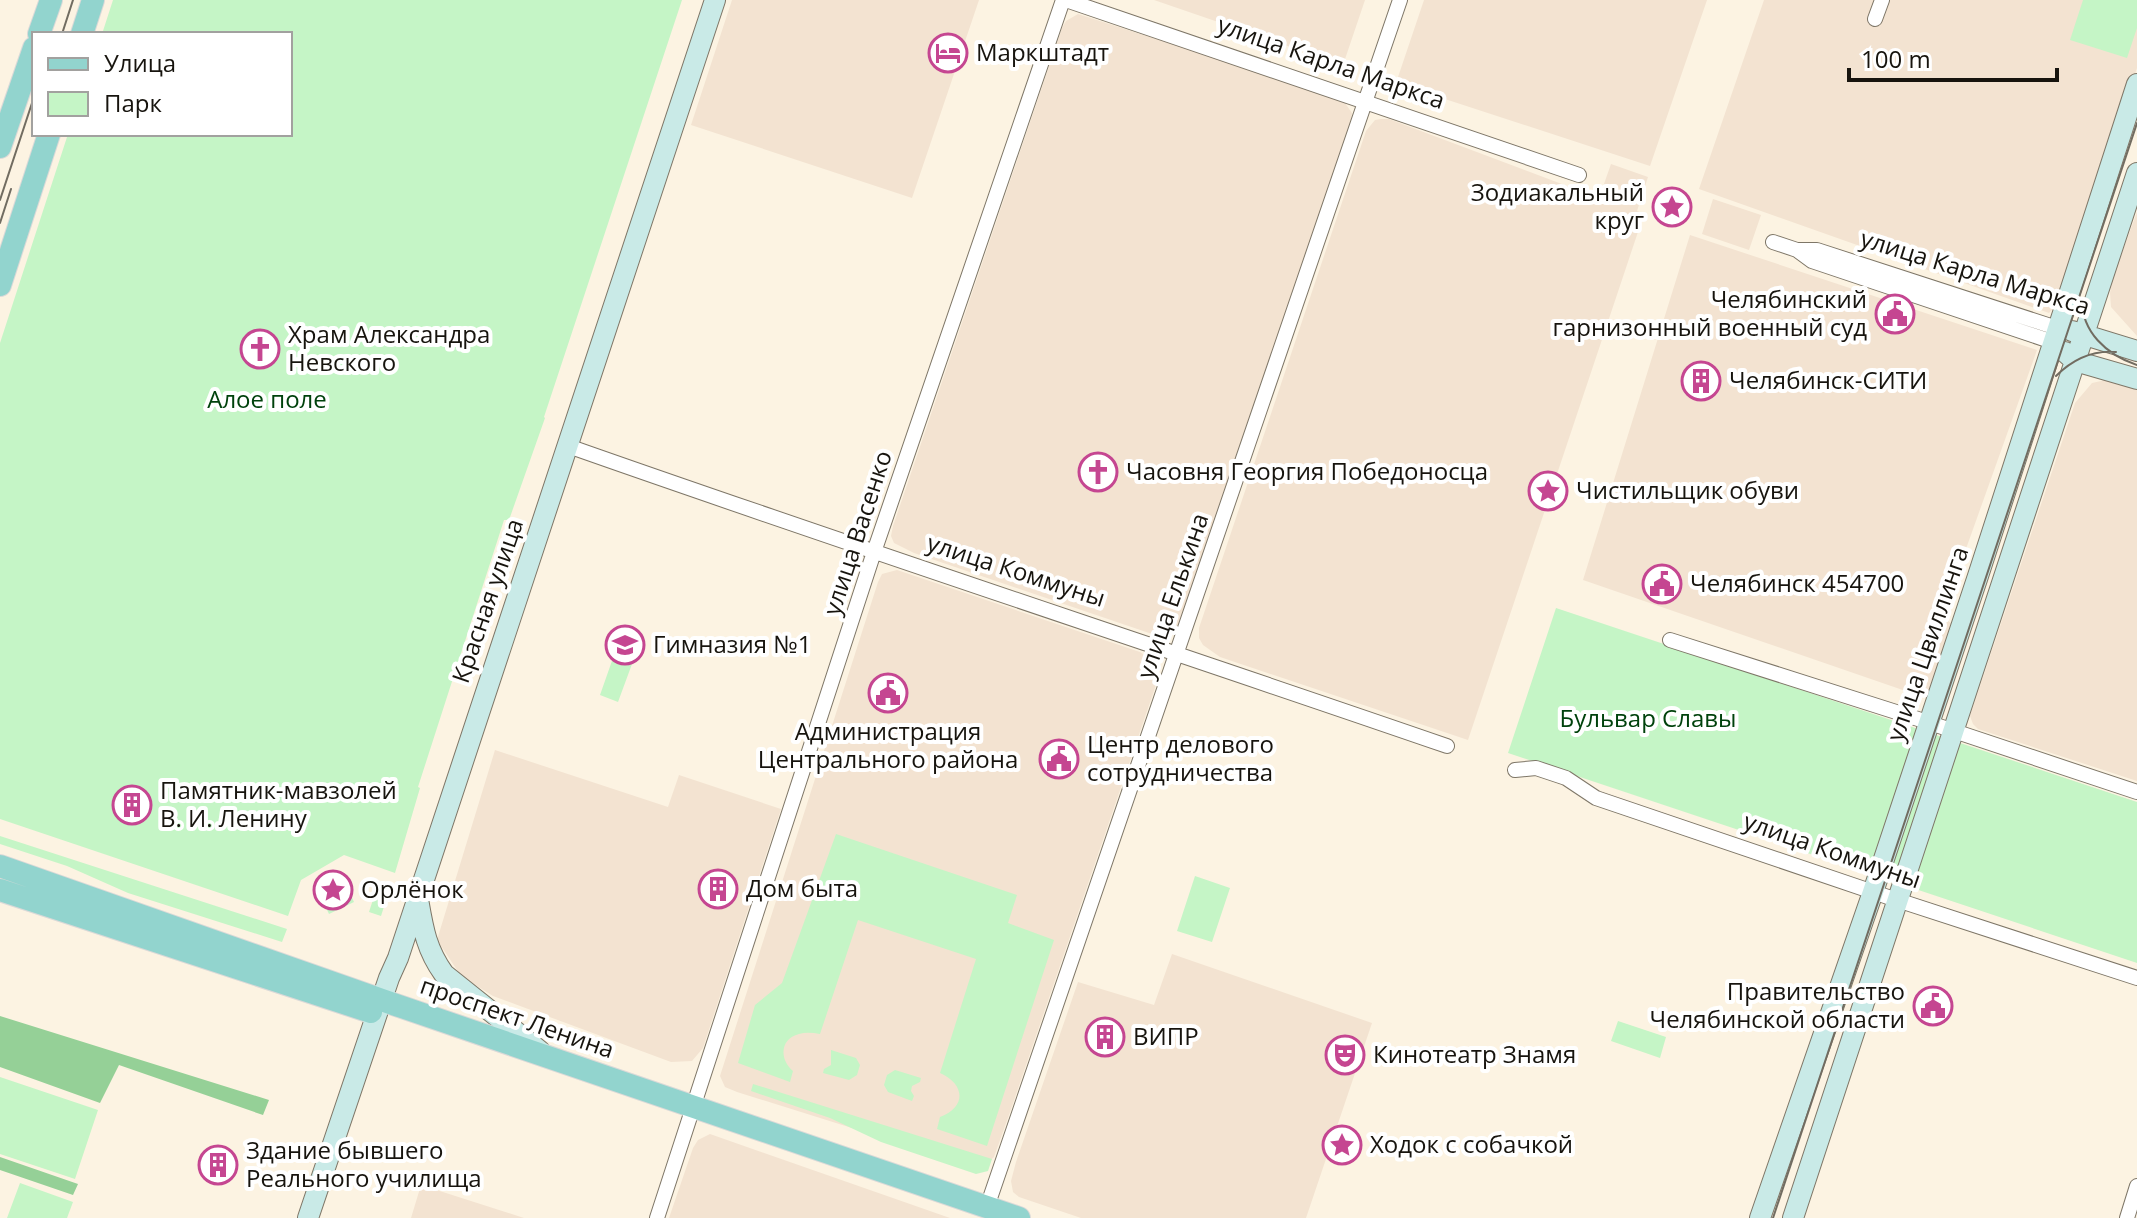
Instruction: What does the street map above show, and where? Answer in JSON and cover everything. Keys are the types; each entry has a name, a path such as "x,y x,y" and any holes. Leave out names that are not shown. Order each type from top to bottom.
{"main road":[{"path":"40,32 51,0"},
{"path":"83,32 93,0"},
{"name":"Красная улица","path":"308,1218 398,958 715,0"},
{"path":"0,147 32,54"},
{"name":"улица Цвиллинга","path":"1760,1218 2002,505 2137,84"},
{"path":"0,285 4,262 48,136"},
{"name":"улица Цвиллинга","path":"1793,1218 2137,173"},
{"name":"улица Карла Маркса","path":"2055,335 2084,334 2137,351"},
{"name":"улица Карла Маркса","path":"2055,335 2075,361 2137,379"},
{"name":"проспект Ленина","path":"0,866 379,1006 984,1213 1019,1218"},
{"name":"проспект Ленина","path":"0,890 546,1056 692,1112"},
{"path":"417,895 432,958 444,974 546,1056"}],"street":[{"name":"улица Карла Маркса","path":"1065,0 1579,175"},
{"name":"улица Васенко","path":"657,1218 874,552 1065,0"},
{"name":"улица Елькина","path":"984,1213 1400,0"},
{"path":"1875,19 1882,0"},
{"name":"улица Карла Маркса","path":"1773,242 1797,250 1812,261 2055,335"},
{"name":"улица Коммуны","path":"568,446 1447,746"},
{"path":"1670,640 2137,792"},
{"name":"улица Коммуны","path":"1515,770 1536,768 1566,778 1596,798 2137,978"},
{"path":"2127,1218 2137,1186"}],"shaded area":[{"path":"732,0 979,0 912,198 691,125"},
{"path":"1154,0 1365,0 1343,65"},
{"path":"1424,0 1707,0 1650,166 1396,83"},
{"path":"1764,0 2137,0 2137,68 2059,302 2049,313 1699,189"},
{"path":"1078,14 1335,96 1352,113 1351,124 1182,624 1168,635 1158,636 914,553 894,543 891,536 1062,28 1066,21"},
{"path":"1389,119 1599,198 1611,164 1648,177 1637,211 1644,214 1468,740 1220,657 1203,645 1199,638 1199,628 1366,131 1375,120"},
{"path":"1713,199 1761,215 1749,250 1702,234"},
{"path":"2137,212 2137,336 2111,307 2110,293"},
{"path":"1690,235 2037,350 1942,616 1952,624 1926,698 1583,580"},
{"path":"2115,378 2137,385 2137,781 1978,729 1970,716 2075,403 2092,383"},
{"path":"897,570 1140,652 1158,670 1157,682 1009,1115 994,1157 983,1167 737,1092 725,1087 720,1076 878,582 882,574"},
{"path":"495,750 668,807 679,775 781,809 703,1048 692,1061 671,1062 493,996 461,976 437,940"},
{"path":"1172,954 1372,1023 1306,1218 1081,1218 1019,1197 1013,1192 1011,1181 1016,1162 1078,982 1154,1005"},
{"path":"710,1134 950,1218 669,1218 693,1148 698,1140"},
{"path":"421,1185 524,1218 411,1218"}],"green space":[{"name":"Алое поле","path":"113,0 682,0 545,418 509,520 504,520 418,787 395,873 344,855 301,880 288,916 0,819 0,343 67,136 292,136 292,32 103,32"},
{"path":"2083,0 2137,0 2137,28 2127,58 2070,40"},
{"name":"Бульвар Славы","path":"1556,608 2137,802 2137,963 1508,753"},
{"path":"613,658 632,664 618,702 600,695"},
{"path":"836,834 1017,895 1008,923 1054,940 987,1146 937,1129 940,1117 955,1107 960,1095 954,1083 940,1073 976,959 858,920 820,1034 799,1034 785,1045 785,1061 793,1071 790,1082 738,1063 755,1005 782,983"},
{"path":"0,836 287,929 282,942 128,893 67,866 0,844"},
{"path":"340,873 354,902 329,914 315,885"},
{"path":"1195,876 1230,888 1212,942 1177,931"},
{"path":"379,881 391,885 381,916 369,912"},
{"path":"0,1016 269,1100 263,1115 119,1065 100,1103 0,1067"},
{"path":"1618,1021 1666,1037 1660,1058 1611,1041"},
{"path":"831,1050 856,1058 860,1065 857,1075 849,1080 823,1073 831,1065"},
{"path":"895,1070 921,1078 912,1086 912,1101 888,1092 884,1085 887,1075"},
{"path":"0,1077 98,1110 75,1179 0,1154"},
{"path":"753,1084 992,1159 988,1171 976,1174 881,1142 830,1118 751,1091"},
{"path":"0,1157 78,1184 73,1195 0,1170"},
{"path":"20,1183 73,1202 67,1218 7,1218"}],"tram line":[{"path":"63,32 73,0"},
{"path":"0,200 32,103"},
{"path":"1773,1218 2137,123"},
{"path":"0,223 11,189"},
{"path":"2082,298 2091,332 2106,348 2137,365"},
{"path":"2056,376 2083,357 2116,352"}],"place":[{"name":"Маркштадт","path":"948,53"},
{"name":"Зодиакальный круг","path":"1672,207"},
{"name":"Челябинский гарнизонный военный суд","path":"1895,314"},
{"name":"Храм Александра Невского","path":"260,349"},
{"name":"Челябинск-СИТИ","path":"1701,381"},
{"name":"Часовня Георгия Победоносца","path":"1098,472"},
{"name":"Чистильщик обуви","path":"1548,491"},
{"name":"Челябинск 454700","path":"1662,584"},
{"name":"Гимназия №1","path":"625,645"},
{"name":"Администрация Центрального района","path":"888,693"},
{"name":"Центр делового сотрудничества","path":"1059,759"},
{"name":"Памятник-мавзолей В. И. Ленину","path":"132,805"},
{"name":"Дом быта","path":"718,889"},
{"name":"Орлёнок","path":"333,890"},
{"name":"Правительство Челябинской области","path":"1933,1006"},
{"name":"ВИПР","path":"1105,1037"},
{"name":"Кинотеатр Знамя","path":"1345,1055"},
{"name":"Ходок с собачкой","path":"1342,1145"},
{"name":"Здание бывшего Реального училища","path":"218,1165"}]}
